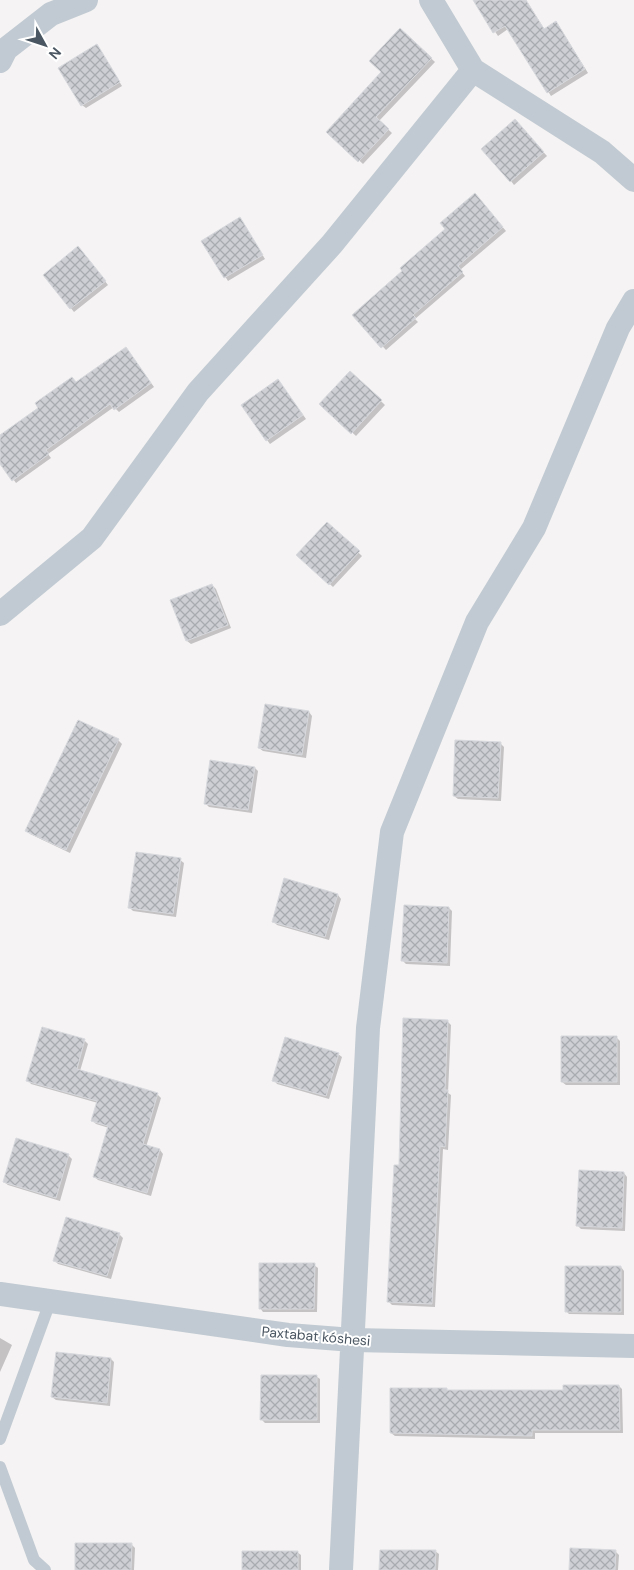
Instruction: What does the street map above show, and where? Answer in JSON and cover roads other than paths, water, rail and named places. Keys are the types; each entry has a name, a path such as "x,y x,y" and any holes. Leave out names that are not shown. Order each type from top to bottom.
{"street":[{"path":"0,61 6,49 51,14 86,0"},
{"path":"431,0 472,70 602,152 634,180"},
{"path":"0,614 92,538 198,392 332,244 472,70"},
{"path":"341,1570 368,1028 392,832 478,622 534,528 618,328 634,301"},
{"name":"Paxtabat kóshesi","path":"0,1294 288,1335 353,1340 634,1346"}],"lane":[{"path":"0,1439 50,1302"},
{"path":"0,1467 34,1560 45,1570"}]}
